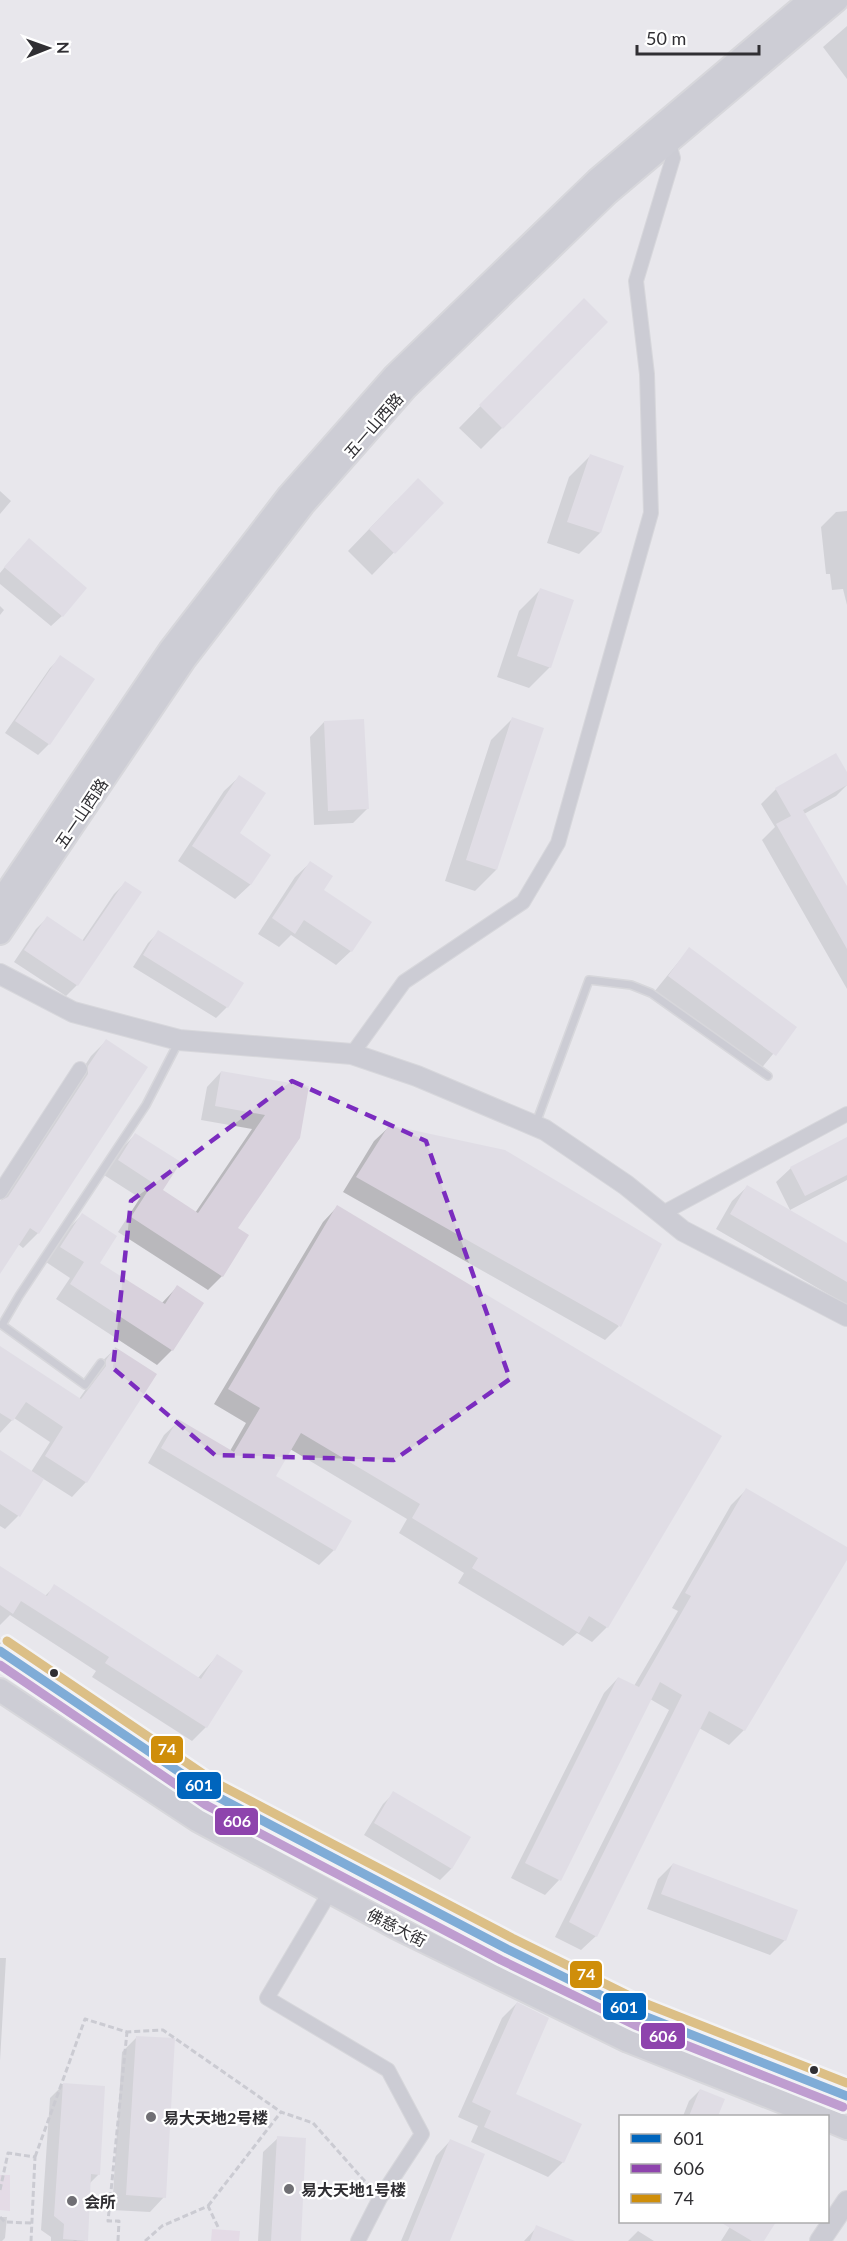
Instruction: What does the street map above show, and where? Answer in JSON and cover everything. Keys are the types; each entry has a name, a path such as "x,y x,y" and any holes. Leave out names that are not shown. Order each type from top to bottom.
{"main road":[{"name":"五一山西路","path":"0,933 185,659 303,505 406,388 608,193 664,132 810,0"},
{"name":"五一山西路","path":"0,902 170,650 289,495 394,376 597,180 664,132 837,0"},
{"name":"佛慈大街","path":"0,1652 212,1794 486,1938 639,2014 847,2096"},
{"name":"佛慈大街","path":"0,1690 197,1820 397,1928 628,2041 815,2115"},
{"path":"829,2120 847,2128"}],"street":[{"path":"352,1054 404,982 523,902 558,843 651,513 647,374 636,281 673,158 664,132"},
{"path":"0,974 73,1012 179,1040 352,1054 417,1076 535,1125 626,1185 683,1231 847,1316"},
{"path":"0,1192 80,1070"},
{"path":"661,1214 847,1114"},
{"path":"330,1892 267,1998 388,2070 422,2134 380,2198 358,2241"},
{"path":"820,2241 847,2201"}],"lane":[{"path":"535,1125 589,980 631,985 651,993 768,1076"},
{"path":"101,1363 85,1385 2,1325 146,1105 179,1040"}],"path":[{"path":"31,2241 35,2157 85,2019 127,2032 163,2030 281,2112 313,2123 380,2198"},
{"path":"118,2241 120,2221 108,2221 127,2032"},
{"path":"145,2241 162,2226 208,2206 281,2112"},
{"path":"0,2190 8,2153 35,2157"},
{"path":"208,2206 219,2229"},
{"path":"0,2217 5,2222 32,2223"}],"highlighted area":[{"path":"292,1081 426,1141 510,1379 394,1460 215,1455 113,1368 131,1201"}],"shaded area":[{"path":"0,2175 10,2175 10,2211 0,2210"},
{"path":"212,2229 240,2231 239,2241 211,2241"}],"building":[{"path":"584,298 608,322 503,429 479,405"},
{"path":"590,454 624,466 601,533 567,522"},
{"path":"418,478 444,503 395,554 369,529"},
{"path":"29,538 87,588 63,617 4,567"},
{"path":"540,588 574,600 551,668 517,656"},
{"path":"60,655 95,679 50,745 15,721"},
{"path":"512,717 544,728 497,870 466,860"},
{"path":"364,719 369,809 328,811 324,721"},
{"path":"836,753 847,772 847,785 803,810 847,886 847,949 776,824 791,816 775,788"},
{"path":"239,775 266,793 240,833 271,855 251,885 192,846"},
{"path":"310,861 333,876 324,890 372,922 352,952 304,920 295,934 272,918"},
{"path":"125,881 142,892 78,986 24,950 47,916 84,941"},
{"path":"158,930 244,983 228,1008 143,955"},
{"path":"689,947 797,1027 776,1056 668,976"},
{"path":"106,1039 148,1067 39,1234 30,1228 0,1274 0,1201 8,1197 88,1074 88,1066"},
{"path":"221,1071 309,1086 300,1138 238,1228 249,1235 223,1277 131,1217 153,1183 118,1160 135,1133 181,1162 163,1190 198,1213 265,1115 215,1106"},
{"path":"389,1125 505,1150 662,1244 621,1327 356,1177"},
{"path":"847,1137 847,1175 805,1196 790,1167"},
{"path":"747,1185 847,1243 847,1282 730,1214"},
{"path":"337,1205 722,1436 608,1628 589,1616 579,1633 472,1568 478,1558 412,1518 420,1504 301,1433 276,1476 352,1521 335,1551 161,1448 178,1419 234,1452 260,1408 228,1389"},
{"path":"82,1213 117,1236 100,1263 165,1304 177,1285 204,1303 173,1351 70,1284 84,1262 60,1247"},
{"path":"0,1346 81,1399 106,1366 106,1360 115,1347 157,1374 87,1483 45,1456 63,1427 26,1402 13,1421 0,1413"},
{"path":"0,1450 44,1479 20,1517 0,1504"},
{"path":"746,1488 847,1547 847,1560 745,1731 709,1711 597,1937 569,1922 682,1695 660,1682 561,1881 525,1863 618,1677 639,1687 691,1596 685,1593"},
{"path":"0,1566 47,1596 54,1584 201,1679 217,1654 243,1671 207,1728 105,1663 109,1657 21,1601 13,1614 0,1605"},
{"path":"393,1791 471,1837 452,1869 374,1823"},
{"path":"673,1863 798,1910 786,1941 661,1894"},
{"path":"517,2002 549,2018 516,2094 582,2124 564,2163 484,2127 491,2111 472,2102"},
{"name":"易大天地2号楼","path":"136,2036 175,2038 166,2198 126,2195"},
{"path":"63,2083 105,2086 100,2175 91,2174 88,2241 63,2239 64,2224 54,2216"},
{"path":"700,2089 725,2099 718,2115 689,2115"},
{"name":"易大天地1号楼","path":"277,2136 306,2138 301,2241 271,2241"},
{"path":"450,2139 485,2154 450,2241 408,2241"},
{"path":"722,2223 775,2223 764,2241 752,2241"},
{"path":"536,2225 575,2241 530,2241"}],"transit line":[{"name":"74","path":"7,1641 218,1784 512,1938 644,2003 847,2083"},
{"name":"601","path":"0,1651 212,1794 507,1949 639,2014 847,2096"},
{"name":"606","path":"0,1665 206,1805 501,1960 635,2025 843,2107"}],"place":[{"name":"易大天地2号楼","path":"151,2117"},
{"name":"易大天地1号楼","path":"289,2189"},
{"name":"会所","path":"72,2201"}]}
